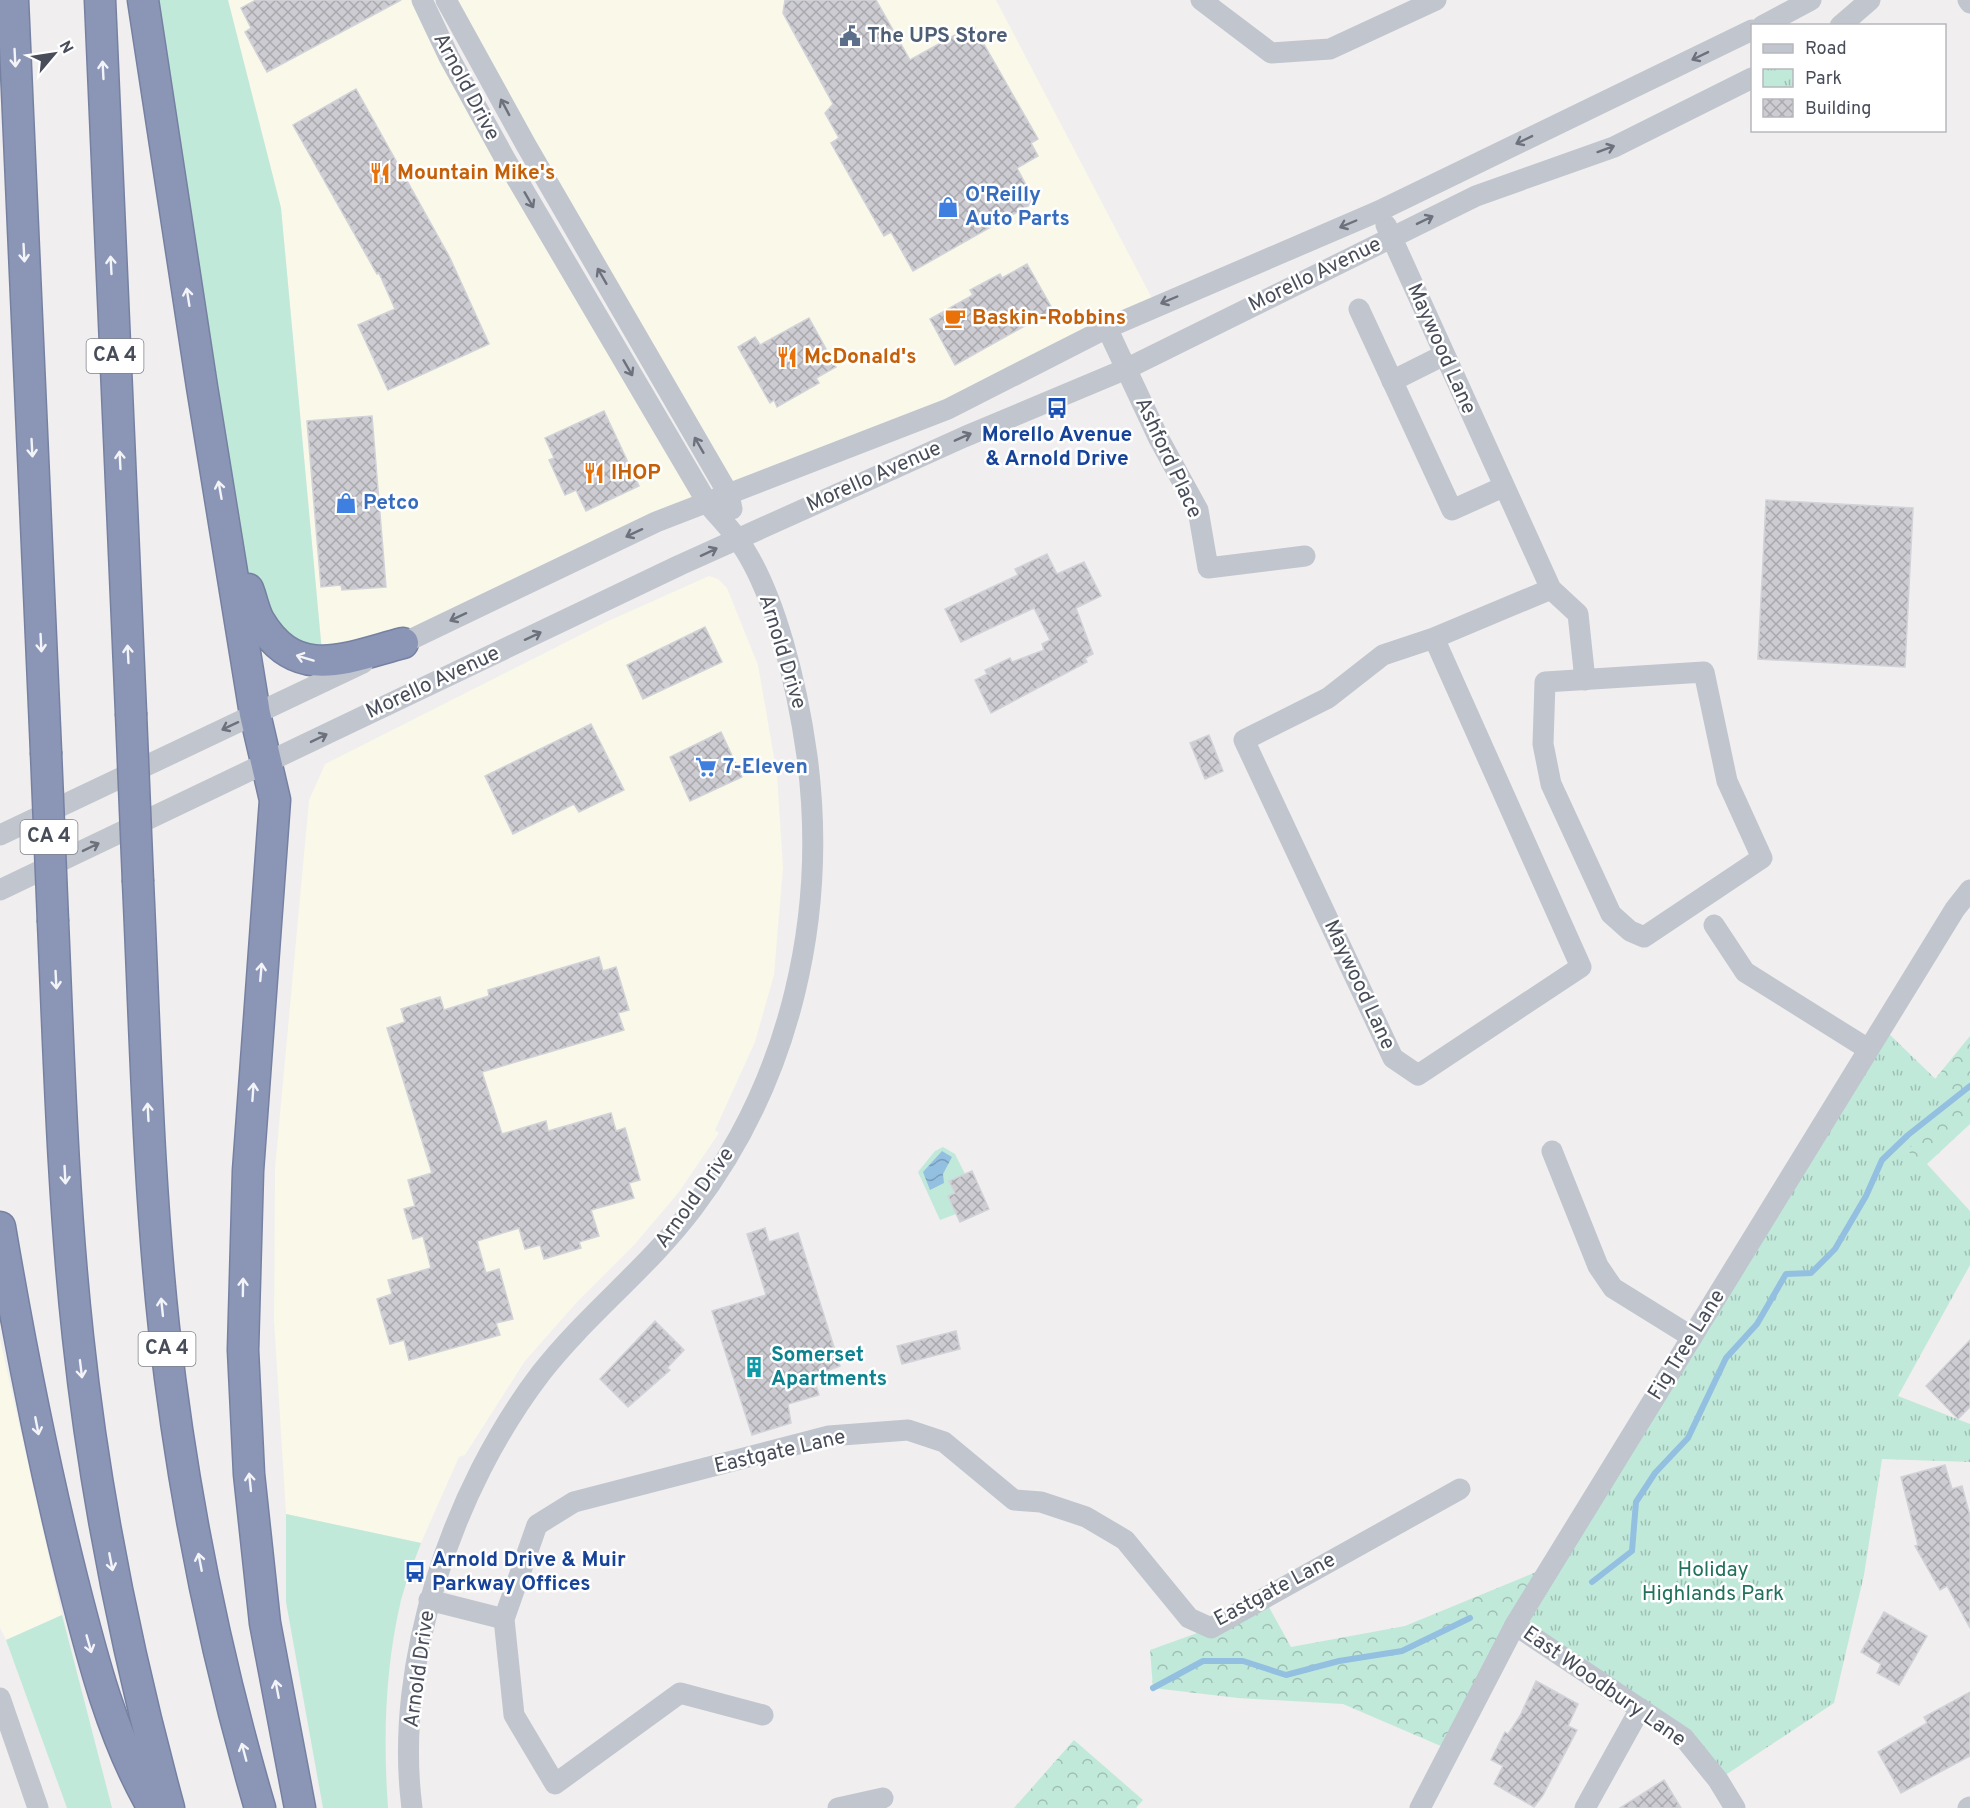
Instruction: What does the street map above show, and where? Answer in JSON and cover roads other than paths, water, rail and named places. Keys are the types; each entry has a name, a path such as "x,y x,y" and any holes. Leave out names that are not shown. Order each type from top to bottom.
{"highway":[{"name":"CA 4","path":"13,0 66,1194 83,1386 114,1579 169,1808"},
{"name":"CA 4","path":"100,0 152,1183 170,1378 207,1596 234,1714 260,1808"},
{"path":"143,0 255,714 274,800 248,1171 243,1350 249,1474 265,1623 300,1808"},
{"path":"230,547 258,618 274,641 299,658 323,663 403,643"},
{"path":"0,1227 45,1468 79,1607 106,1705 123,1750 153,1808"}],"street":[{"name":"Arnold Drive","path":"412,1808 410,1720 429,1600 449,1538 474,1480 541,1373 652,1257 694,1207 744,1130 766,1081 798,988 807,939 812,886 811,787 800,702 793,672 763,586 738,539 708,504 504,157 448,57 422,0"},
{"name":"Arnold Drive","path":"446,0 526,145 729,495 738,539"},
{"path":"1201,0 1271,53 1330,49 1436,0"},
{"path":"1766,24 1811,0"},
{"path":"1842,24 1870,0"},
{"name":"Morello Avenue","path":"0,835 656,522 708,504 948,409 1107,328 1379,211 1751,30"},
{"name":"Morello Avenue","path":"0,890 738,539 964,436 1126,369 1476,196 1614,147 1751,78"},
{"name":"Maywood Lane","path":"1379,211 1551,589 1578,614 1585,680"},
{"path":"1359,309 1452,510 1503,487"},
{"name":"Ashford Place","path":"1107,328 1198,510 1208,568 1305,556"},
{"path":"1392,381 1444,355"},
{"name":"Maywood Lane","path":"1434,639 1581,967 1418,1075 1393,1058 1245,740 1328,699 1383,655 1434,639 1551,589"},
{"path":"1704,672 1727,781 1762,858 1644,937 1630,931 1611,914 1551,784 1543,744 1545,682 1585,680 1704,672"},
{"name":"Fig Tree Lane","path":"1420,1808 1515,1625 1955,909 1970,890"},
{"path":"1714,925 1745,972 1869,1049"},
{"path":"1552,1151 1598,1266 1613,1288 1692,1337"},
{"name":"Eastgate Lane","path":"763,1715 681,1693 555,1784 514,1715 504,1619 537,1525 574,1502 830,1436 908,1430 944,1442 1014,1500 1041,1502 1086,1517 1125,1540 1189,1617 1211,1628 1460,1489"},
{"path":"429,1600 504,1619"},
{"name":"East Woodbury Lane","path":"1515,1625 1684,1738 1718,1780 1735,1808"},
{"path":"0,1698 38,1808"},
{"path":"1585,1808 1640,1709"},
{"path":"838,1808 883,1798"}],"water":[{"path":"942,1151 952,1157 943,1174 944,1183 930,1190 923,1172"}],"waterway":[{"path":"1592,1582 1632,1551 1636,1502 1655,1473 1688,1438 1726,1358 1757,1324 1786,1274 1811,1273 1835,1249 1866,1196 1882,1160 1908,1135 1970,1086"},
{"path":"1153,1688 1203,1661 1243,1661 1286,1675 1339,1661 1402,1651 1470,1618"}],"place":[{"name":"The UPS Store","path":"850,36"},
{"name":"Mountain Mike's","path":"380,173"},
{"name":"O'Reilly Auto Parts","path":"948,207"},
{"name":"Baskin-Robbins","path":"955,318"},
{"name":"McDonald's","path":"787,357"},
{"name":"Morello Avenue & Arnold Drive","path":"1057,408"},
{"name":"IHOP","path":"594,473"},
{"name":"Petco","path":"346,503"},
{"name":"7-Eleven","path":"706,767"},
{"name":"Somerset Apartments","path":"754,1367"},
{"name":"Arnold Drive & Muir Parkway Offices","path":"415,1572"}],"park label":[{"name":"Holiday Highlands Park","path":"1713,1582"}]}
